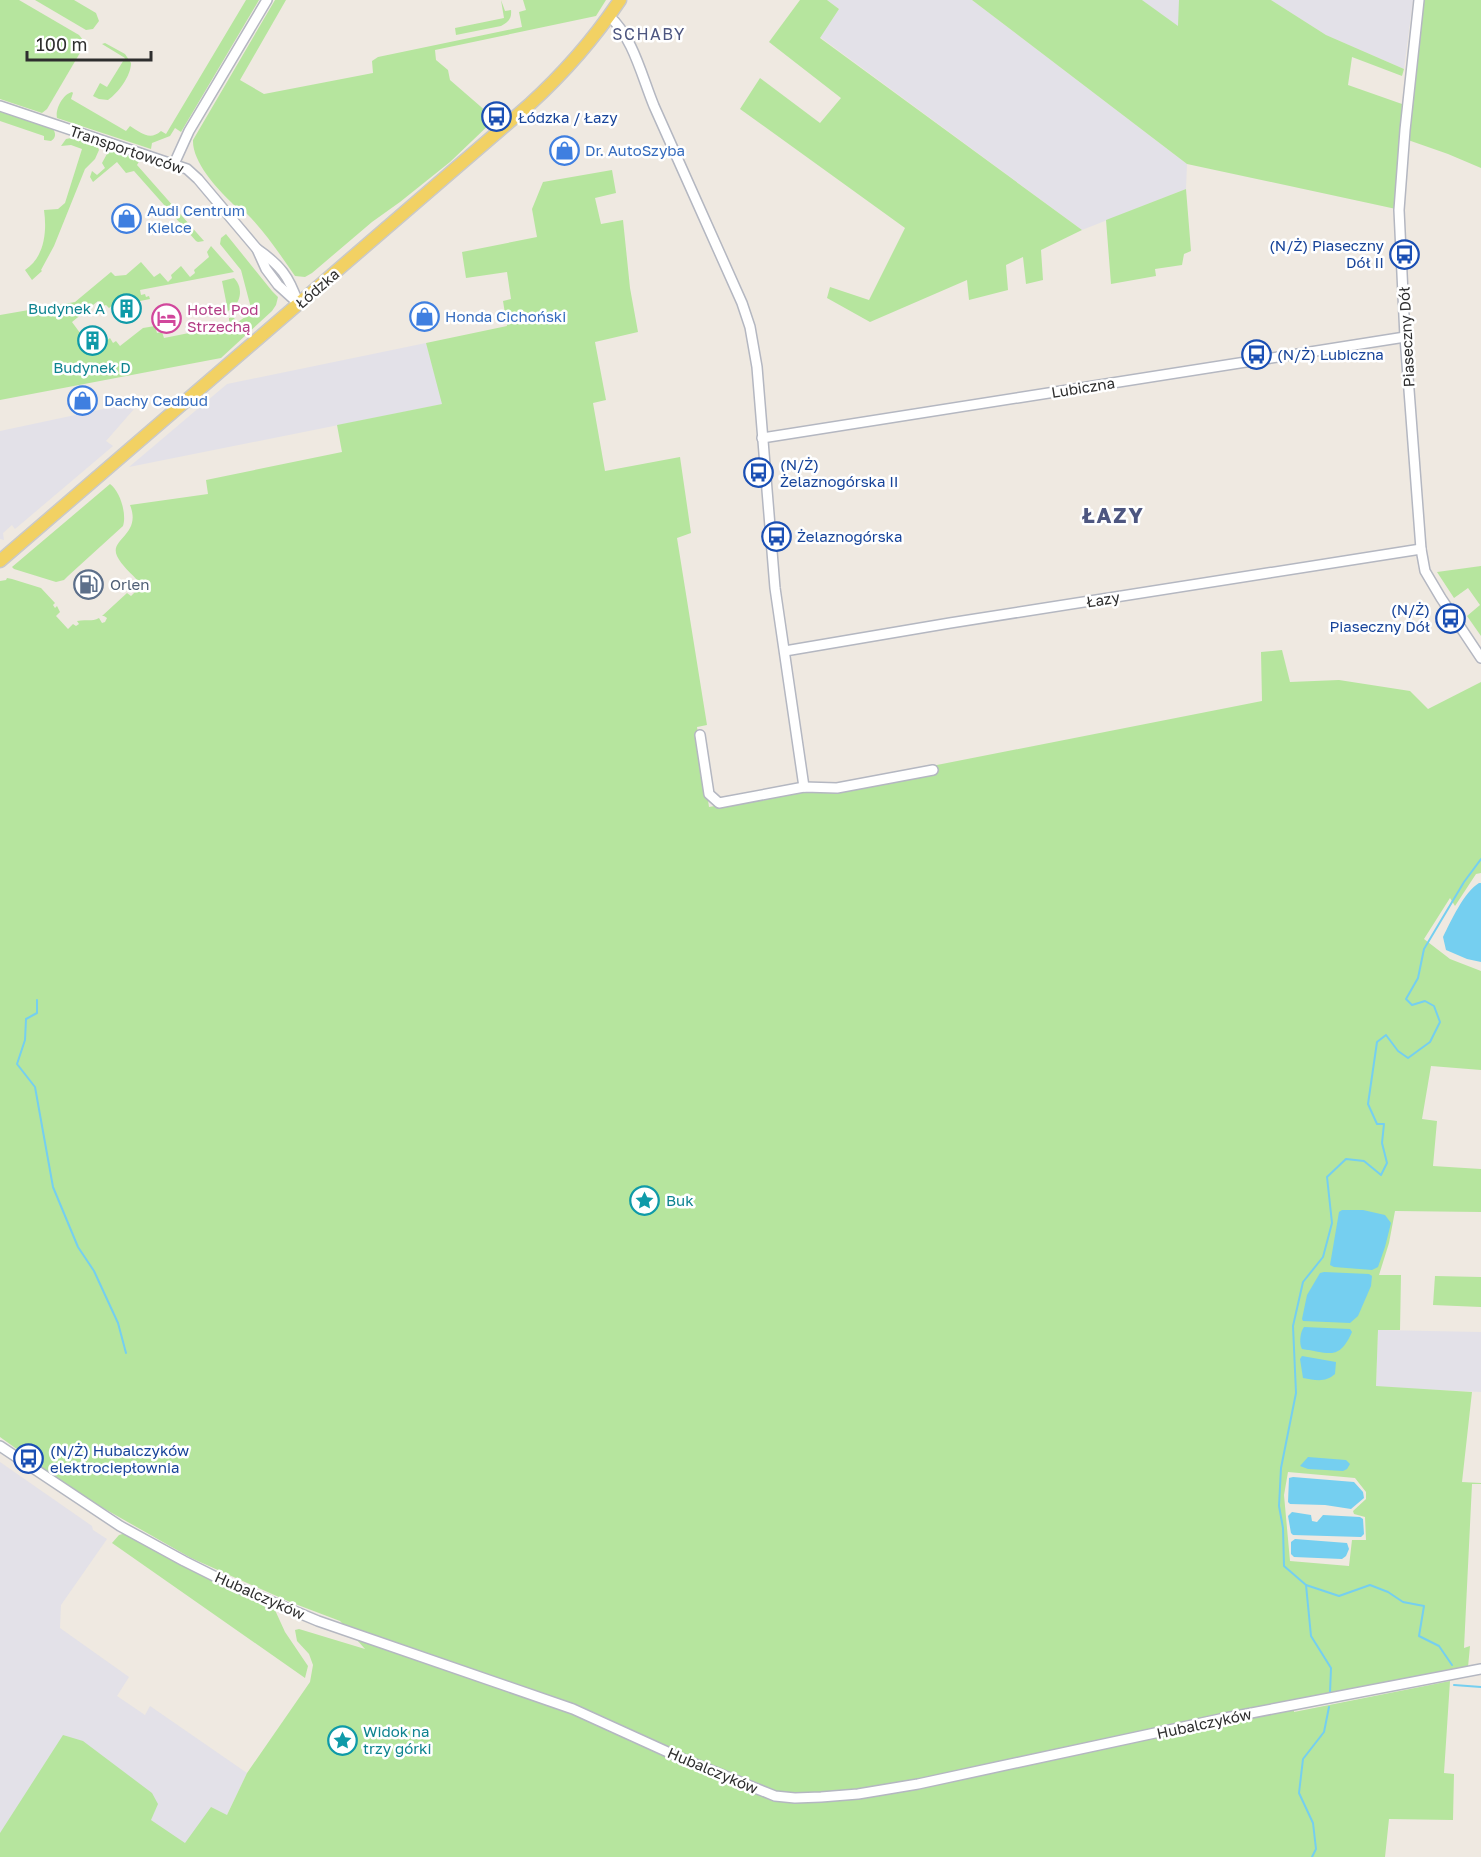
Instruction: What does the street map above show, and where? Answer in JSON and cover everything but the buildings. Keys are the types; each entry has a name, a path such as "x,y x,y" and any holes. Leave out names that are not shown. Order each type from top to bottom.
{"main road":[{"name":"Łódzka","path":"0,561 543,92 572,63 620,0"}],"street":[{"path":"174,164 189,131 267,0"},
{"name":"Piaseczny Dół","path":"1419,0 1404,130 1399,210 1405,337 1421,549 1425,570 1481,658"},
{"path":"609,16 620,26 627,39 742,303 755,353 772,559 804,787"},
{"name":"Transportowców","path":"0,106 174,164 193,173 257,249 266,269 282,289 298,304"},
{"name":"Lubiczna","path":"762,438 1405,337"},
{"name":"Łazy","path":"784,651 1421,549"},
{"path":"700,735 709,794 719,802 804,787 837,788 933,770"},
{"name":"Hubalczyków","path":"0,1446 120,1526 234,1586 318,1621 573,1709 683,1759 775,1796 795,1798 858,1794 918,1784 1220,1719 1481,1669"}],"shaded area":[{"path":"827,0 972,0 1187,164 1186,189 1082,230 820,37 839,9"},
{"path":"1142,0 1179,0 1179,27 1178,27"},
{"path":"1271,0 1413,0 1404,69 1326,35"},
{"path":"426,343 443,404 129,467 227,384"},
{"path":"141,401 106,441 113,446 15,529 12,525 3,533 4,540 0,539 0,431"},
{"path":"1378,1330 1481,1332 1481,1392 1376,1387"},
{"path":"0,1462 107,1539 61,1605 60,1628 129,1677 117,1696 145,1715 150,1706 247,1773 227,1815 185,1844 0,1857"}],"green space":[{"path":"0,0 19,0 79,35 83,40 84,46 47,109 42,113 0,99"},
{"path":"35,0 74,0 96,13 99,21 93,29 86,30"},
{"path":"246,0 259,0 181,132 175,128 170,136 152,143 151,149 57,118 60,102 72,92 71,99 126,131 130,126 149,136 161,131 166,134"},
{"path":"275,0 286,0 240,80 264,94 373,73 372,61 378,57 522,27 519,12 526,10 523,0 606,0 596,16 435,50 436,60 448,70 450,80 495,119 450,162 305,277 295,276 259,227 246,213 234,205 206,174 196,157 193,140"},
{"path":"501,0 505,11 511,10 510,18 506,23 456,35 455,28 504,18"},
{"path":"800,0 827,0 839,9 820,38 1082,230 1041,250 1043,280 1026,284 1023,257 1006,265 1008,290 969,300 967,280 870,322 827,298 830,287 869,300 905,228 740,109 760,78 820,123 841,98 769,42"},
{"path":"972,0 1142,0 1178,26 1179,0 1271,0 1326,35 1404,69 1402,76 1352,57 1348,85 1402,104 1396,209 1187,164"},
{"path":"1423,0 1481,0 1481,168 1408,140"},
{"path":"105,43 125,54 131,63 123,84 108,100 93,96 100,83 107,87 125,58 102,44"},
{"path":"0,111 53,129 55,137 51,141 44,140 44,136 0,121"},
{"path":"76,137 96,143 99,150 95,159 85,169 42,271 32,280 25,270 32,265 41,251 45,235 44,210 58,209 65,203 82,149 71,145 61,146 66,139"},
{"path":"112,149 141,158 137,165 204,241 196,241 134,171 126,173 117,162 93,182 90,177 92,171 97,175 105,168 102,163"},
{"path":"612,170 616,193 595,198 601,224 623,220 630,288 638,332 595,342 606,400 593,403 605,471 680,457 691,533 677,538 707,725 697,727 709,807 820,788 1262,701 1261,652 1282,650 1290,682 1339,680 1410,691 1428,709 1481,682 1481,873 1476,874 1455,906 1450,898 1424,939 1450,959 1481,971 1481,1070 1431,1066 1422,1119 1437,1121 1433,1166 1481,1169 1481,1212 1395,1211 1389,1243 1379,1275 1401,1275 1400,1330 1378,1330 1376,1386 1472,1392 1462,1482 1481,1484 1472,1484 1464,1648 1470,1646 1468,1667 1294,1701 1294,1712 1450,1681 1444,1773 1454,1774 1453,1820 1389,1819 1385,1857 0,1857 0,1833 63,1735 83,1741 152,1793 158,1804 151,1820 185,1843 211,1807 227,1815 247,1773 310,1682 313,1665 309,1654 297,1641 295,1630 299,1629 365,1649 340,1621 290,1602 191,1558 82,1496 0,1437 0,581 7,578 41,588 55,603 53,605 55,608 57,606 60,612 56,616 68,629 73,624 76,626 79,624 77,621 99,618 102,623 105,622 107,618 102,616 127,593 131,596 141,586 121,563 116,550 132,523 133,515 130,505 208,494 206,480 342,452 337,425 442,404 426,343 507,326 503,301 511,299 507,272 466,278 462,252 537,237 532,209 543,182","holes":["1288,1472 1355,1478 1366,1492 1366,1499 1353,1511 1354,1514 1365,1517 1366,1540 1352,1540 1349,1566 1290,1561 1284,1495"]},
{"path":"1186,189 1191,251 1184,254 1182,265 1155,269 1156,276 1111,284 1106,220"},
{"path":"226,234 278,297 272,311 221,358 0,400 0,315 75,302 111,272 115,276 126,275 141,262 154,277 160,273 168,282 172,278 171,275 181,266 190,277 195,273 194,270 209,257 207,252 211,246 234,272 140,290 141,295 145,294 150,299 135,302 132,299 129,301 125,296 109,308 98,301 72,322 83,337 85,347 89,346 93,351 110,338 113,343 116,341 120,346 143,328 155,326 157,333 162,332 164,338 229,325 229,318 233,317 238,322 252,312 241,270 220,244 221,238"},
{"path":"234,278 239,287 240,296 236,305 228,311 222,281"},
{"path":"110,484 122,503 123,526 64,580 56,582 12,567"},
{"path":"1481,566 1481,636 1467,616 1480,605 1468,588 1454,598 1437,572"},
{"path":"1435,1276 1481,1277 1481,1307 1433,1305"},
{"path":"126,1533 207,1578 275,1610 285,1632 308,1666 305,1678 112,1543 119,1535"}],"water":[{"path":"1481,883 1481,962 1446,950 1443,937 1463,900"},
{"path":"1363,1210 1385,1215 1391,1223 1378,1267 1372,1270 1330,1265 1339,1212"},
{"path":"1320,1273 1372,1276 1371,1286 1358,1316 1350,1323 1303,1321 1307,1295"},
{"path":"1304,1327 1350,1329 1352,1332 1343,1347 1333,1353 1327,1353 1302,1349 1300,1338"},
{"path":"1302,1356 1336,1362 1335,1374 1324,1380 1303,1378 1300,1359"},
{"path":"1308,1457 1346,1460 1350,1464 1343,1471 1308,1469 1300,1466"},
{"path":"1289,1478 1354,1482 1363,1492 1364,1498 1351,1509 1325,1505 1290,1504 1288,1502"},
{"path":"1292,1512 1311,1515 1312,1521 1317,1522 1323,1515 1360,1517 1363,1519 1364,1534 1361,1537 1293,1535 1288,1516"},
{"path":"1295,1539 1347,1543 1349,1549 1342,1559 1294,1557 1291,1554 1291,1542"}],"waterway":[{"path":"1452,1665 1439,1646 1419,1636 1424,1606 1403,1602 1388,1592 1370,1585 1339,1596 1306,1585 1284,1566 1283,1528 1279,1506 1281,1468 1296,1393 1293,1326 1303,1282 1323,1257 1332,1223 1327,1177 1346,1159 1364,1161 1381,1175 1387,1163 1382,1143 1384,1124 1377,1124 1368,1104 1377,1042 1386,1035 1398,1051 1408,1058 1430,1042 1440,1022 1434,1006 1425,1001 1412,1005 1406,999 1418,978 1424,949 1464,882 1481,859"},
{"path":"37,1000 37,1013 26,1019 25,1040 17,1064 35,1087 53,1187 78,1247 94,1271 118,1323 126,1353"},
{"path":"1306,1585 1311,1636 1331,1668 1330,1693"},
{"path":"1454,1685 1481,1687"},
{"path":"1312,1857 1316,1849 1313,1823 1299,1793 1303,1759 1324,1732 1329,1707"}],"place":[{"name":"Łódzka / Łazy","path":"497,117"},
{"name":"Dr. AutoSzyba","path":"564,150"},
{"name":"Audi Centrum Kielce","path":"126,219"},
{"name":"(N/Ż) Piaseczny Dół II","path":"1405,254"},
{"name":"Budynek A","path":"126,308"},
{"name":"Honda Cichoński","path":"424,316"},
{"name":"Hotel Pod Strzechą","path":"166,318"},
{"name":"Budynek D","path":"92,340"},
{"name":"(N/Ż) Lubiczna","path":"1256,354"},
{"name":"Dachy Cedbud","path":"83,400"},
{"name":"(N/Ż) Żelaznogórska II","path":"759,473"},
{"name":"Żelaznogórska","path":"776,536"},
{"name":"Orlen","path":"89,584"},
{"name":"(N/Ż) Piaseczny Dół","path":"1451,618"},
{"name":"Buk","path":"645,1200"},
{"name":"(N/Ż) Hubalczyków elektrociepłownia","path":"29,1459"},
{"name":"Widok na trzy górki","path":"342,1740"}],"district":[{"name":"SCHABY","path":"649,34"},
{"name":"ŁAZY","path":"1113,515"}]}
